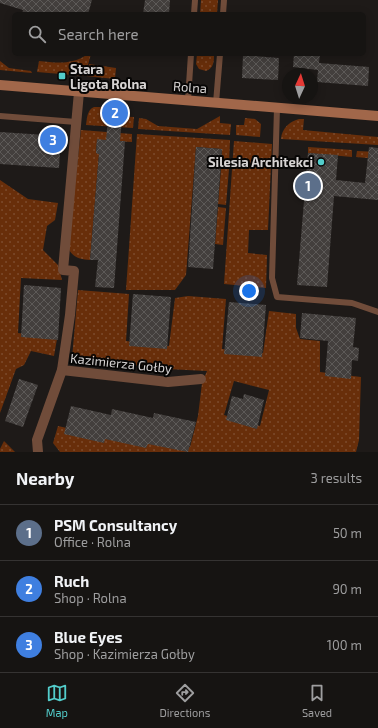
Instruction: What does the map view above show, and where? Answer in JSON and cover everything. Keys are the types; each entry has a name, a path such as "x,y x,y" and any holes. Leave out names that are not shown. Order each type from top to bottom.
{"street":[{"name":"Rolna","path":"0,85 378,116"},
{"name":"Kazimierza Gołby","path":"38,452 37,440 62,370 70,315 74,271 63,270 79,92"},
{"name":"Kazimierza Gołby","path":"62,370 168,382 201,379"}],"lane":[{"path":"194,12 195,0"},
{"path":"223,12 224,0"},
{"path":"188,100 191,56"},
{"path":"216,102 220,56"},
{"path":"277,108 272,278 277,297 352,303 378,312"},
{"path":"0,116 76,122"}],"shaded area":[{"path":"201,0 218,0 217,12 200,12"},
{"path":"85,56 90,56 85,76 37,72 39,61 58,63 70,62"},
{"path":"197,56 214,56 214,62 209,70 206,71 199,69 196,64"},
{"path":"0,61 9,68 31,71 32,73 0,70"},
{"path":"89,64 116,68 115,79 86,76"},
{"path":"94,107 102,107 102,116 134,117 133,128 86,125 89,112"},
{"path":"220,116 220,123 231,124 230,135 138,129 139,118 146,119 158,126 197,129"},
{"path":"245,118 255,119 261,124 260,137 236,135 236,125 244,125"},
{"path":"299,119 304,119 303,130 378,137 378,145 281,139 284,129 292,122"},
{"path":"81,130 132,134 132,142 97,140 96,153 99,154 90,260 77,257 72,254 68,248"},
{"path":"137,134 230,140 229,165 221,164 222,149 196,147 186,275 175,290 126,290"},
{"path":"234,141 272,144 268,230 249,230 248,253 267,255 266,288 224,284"},
{"path":"308,147 352,150 352,157 308,153"},
{"path":"357,151 378,152 378,159 356,157"},
{"path":"221,169 229,169 226,205 218,204"},
{"path":"0,180 28,199 58,203 55,220 47,226 43,250 58,265 62,280 21,278 18,333 57,339 54,356 31,351 24,365 16,369 0,413"},
{"path":"218,207 226,208 223,245 215,244"},
{"path":"78,290 129,294 126,341 169,346 175,298 188,296 226,299 222,349 263,353 269,311 296,314 296,328 300,339 320,341 320,372 361,377 359,440 356,452 60,452 53,443 58,426 106,437 152,439 190,447 198,416 202,383 207,371 166,369 72,358","holes":["234,381 269,390 260,426 224,415"]},
{"path":"4,441 15,452 0,452"}],"building":[{"path":"0,0 92,0 89,12 22,12 23,10 0,3"},
{"path":"145,0 170,0 169,12 143,12"},
{"path":"243,56 279,58 278,80 242,78"},
{"path":"294,56 320,56 319,63 369,67 368,86 318,82 318,68 293,67"},
{"path":"109,107 123,108 120,141 125,141 114,288 95,287 98,260 90,260 99,154 96,153 97,139 106,140"},
{"path":"0,132 61,136 59,168 0,164"},
{"path":"196,147 222,149 213,269 188,267"},
{"path":"369,147 378,148 378,200 334,196 327,287 297,285 308,153 338,155 336,180 365,183"},
{"path":"24,285 61,288 58,340 21,337"},
{"path":"133,294 171,297 167,349 129,346"},
{"path":"229,302 266,305 262,357 224,354"},
{"path":"302,313 356,318 353,347 359,348 358,361 352,360 351,379 325,376 328,341 300,338"},
{"path":"19,379 38,385 23,427 5,421"},
{"path":"244,394 264,400 257,429 226,420 232,396 243,399"},
{"path":"71,406 111,415 112,409 153,418 154,413 196,422 188,452 148,444 146,448 105,439 104,443 64,434"}],"place":[{"name":"Stara Ligota Rolna","path":"62,76"},
{"name":"Ruch","path":"115,113"},
{"name":"Blue Eyes","path":"53,140"},
{"name":"Silesia Architekci","path":"321,162"},
{"name":"PSM Consultancy","path":"308,186"}]}
